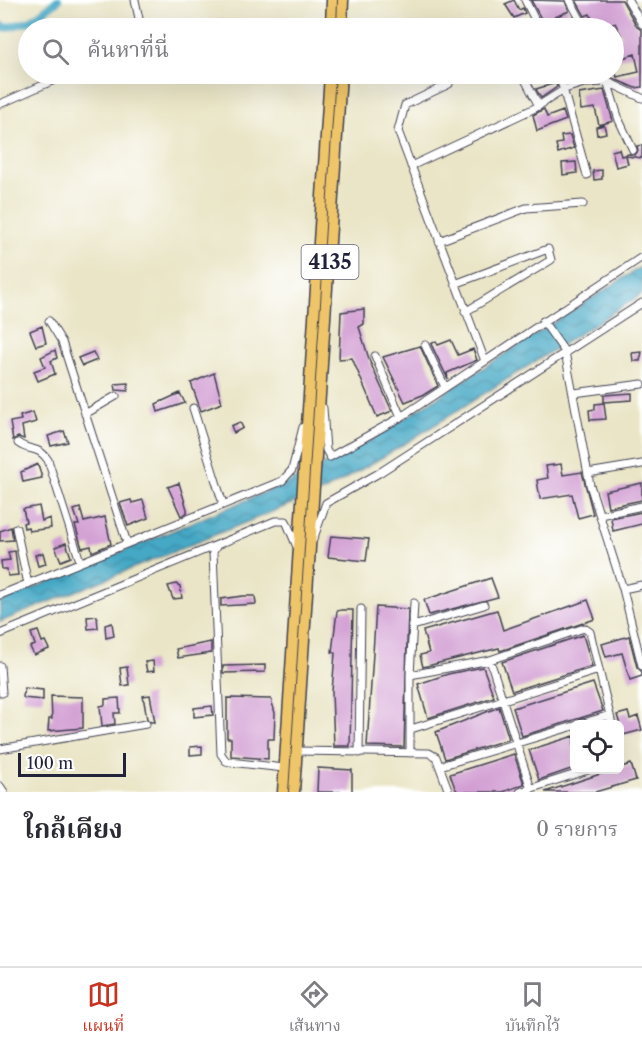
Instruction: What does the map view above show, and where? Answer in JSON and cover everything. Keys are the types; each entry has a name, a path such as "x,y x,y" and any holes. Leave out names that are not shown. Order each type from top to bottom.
{"main road":[{"path":"331,18 332,0"},
{"path":"342,18 343,0"},
{"name":"4135","path":"283,792 297,547 309,407 329,84"},
{"name":"4135","path":"294,792 340,84"}],"street":[{"path":"135,0 139,18"},
{"path":"525,0 534,18"},
{"path":"570,0 580,18"},
{"path":"628,0 642,24"},
{"path":"0,104 45,84"},
{"path":"449,84 405,105 398,131 485,361"},
{"path":"527,84 539,105"},
{"path":"563,84 587,175"},
{"path":"411,166 539,105 565,89 581,84"},
{"path":"609,84 620,120 633,150"},
{"path":"612,84 642,98"},
{"path":"439,241 526,208 584,204"},
{"path":"454,284 548,249 551,260 465,312"},
{"path":"322,382 326,450 330,457 400,417 642,257"},
{"path":"309,548 326,503 379,473 642,303"},
{"path":"49,321 62,342 127,543"},
{"path":"543,321 565,352 588,473 623,589 642,666"},
{"path":"425,345 445,387"},
{"path":"375,356 400,417"},
{"path":"574,393 642,384"},
{"path":"85,414 116,396"},
{"path":"0,595 282,481 291,470 309,407"},
{"path":"193,408 223,504"},
{"path":"18,443 39,450 48,460 80,561"},
{"path":"588,473 642,464"},
{"path":"600,515 642,506"},
{"path":"0,634 275,521 286,521 297,547"},
{"path":"16,528 28,584"},
{"path":"216,547 213,552 221,754 230,762 284,768"},
{"path":"623,589 642,585"},
{"path":"410,753 410,675 414,603"},
{"path":"413,626 484,605"},
{"path":"359,753 361,609"},
{"path":"410,675 490,660 587,629 611,720"},
{"path":"490,660 531,789"},
{"path":"0,666 2,693"},
{"path":"411,729 599,670"},
{"path":"593,720 610,715"},
{"path":"0,749 146,724"},
{"path":"440,766 570,727"},
{"path":"297,752 429,753 436,756 449,792"},
{"path":"520,792 576,774"},
{"path":"0,786 4,792"}],"water":[{"path":"642,266 642,294 398,448 326,490 0,622 0,602 290,482 371,440"}],"building":[{"path":"514,0 519,10 523,8 525,13 514,18 505,4"},
{"path":"531,0 565,1 569,11 555,18 541,18"},
{"path":"576,0 622,0 637,27 642,30 642,87 635,88 624,83 624,75 639,72 635,54 624,58 624,18 592,18 590,14 585,16"},
{"path":"553,84 556,84 557,87 541,98 536,89"},
{"path":"604,90 613,121 599,125 595,108 581,110 579,94"},
{"path":"544,109 547,117 563,111 566,120 537,131 533,115"},
{"path":"604,125 606,133 597,135 596,127"},
{"path":"570,135 574,148 558,153 556,144 562,143 561,136"},
{"path":"642,145 642,158 626,156 628,164 616,167 612,151 619,149 621,156 635,155 638,151 637,146"},
{"path":"576,162 577,173 563,175 562,163"},
{"path":"602,170 602,179 594,180 593,171"},
{"path":"364,309 364,324 359,327 370,362 392,411 377,417 352,358 339,359 341,312"},
{"path":"42,326 46,343 36,346 30,331"},
{"path":"451,340 458,355 473,349 477,360 447,373 448,379 431,344 436,341 438,345"},
{"path":"420,346 438,386 405,402 383,357"},
{"path":"55,350 57,358 51,361 55,374 38,381 34,371 45,367 41,357"},
{"path":"93,352 97,360 82,366 78,358"},
{"path":"642,352 640,361 633,361 632,353"},
{"path":"214,373 222,403 201,411 191,383"},
{"path":"128,383 128,391 116,390 115,384"},
{"path":"180,393 185,403 158,412 156,404"},
{"path":"632,393 632,400 604,402 604,395"},
{"path":"604,403 606,419 590,420 589,410 595,409 595,404"},
{"path":"33,412 36,422 22,426 24,439 18,437 13,440 10,422 21,420 20,416"},
{"path":"240,422 243,428 234,433 231,426"},
{"path":"64,431 68,442 51,446 48,436"},
{"path":"38,464 42,478 23,482 21,472"},
{"path":"561,464 563,475 582,472 593,514 578,518 572,494 540,499 537,480 548,478 546,466"},
{"path":"179,483 187,509 187,513 181,516 168,487"},
{"path":"642,483 642,500 608,507 605,491"},
{"path":"131,500 132,503 143,500 148,518 128,526 120,503"},
{"path":"39,506 42,521 50,518 51,528 29,531 28,527 24,528 23,523 26,522 23,509"},
{"path":"80,508 84,522 105,517 111,544 92,552 91,546 82,548 75,525 79,525 74,510"},
{"path":"642,512 642,524 613,531 611,518"},
{"path":"11,527 13,540 0,541 0,531"},
{"path":"331,536 369,539 366,561 328,557"},
{"path":"66,543 71,557 61,561 55,547"},
{"path":"15,551 18,575 8,576 7,569 2,569 1,561 10,560 8,552"},
{"path":"43,553 46,564 38,566 35,555"},
{"path":"491,578 498,597 429,615 424,600"},
{"path":"176,584 180,586 182,598 173,599 168,586"},
{"path":"255,596 256,604 221,606 221,599"},
{"path":"588,600 595,619 500,651 499,648 423,667 420,655 429,653 423,631 497,610 503,630"},
{"path":"376,607 408,609 404,747 367,746"},
{"path":"353,610 350,746 334,746 332,692 335,653 332,652 337,611"},
{"path":"97,616 98,628 88,629 87,617"},
{"path":"112,623 114,636 106,638 105,625"},
{"path":"38,631 42,642 45,641 49,649 34,655 30,647 35,645 31,633"},
{"path":"583,635 592,666 512,691 502,662"},
{"path":"629,636 637,667 642,672 642,676 630,680 622,653 606,657 602,644"},
{"path":"211,642 211,653 178,658 176,649"},
{"path":"153,661 154,671 147,672 145,662"},
{"path":"265,665 265,672 223,673 223,666"},
{"path":"127,667 129,685 122,686 120,668"},
{"path":"483,667 494,697 428,718 418,684 448,674"},
{"path":"593,683 603,711 522,736 513,708"},
{"path":"24,688 43,690 43,700 23,698"},
{"path":"150,695 155,722 147,719 143,696"},
{"path":"51,696 83,697 83,728 48,731 49,719 52,719"},
{"path":"119,698 120,713 114,713 115,724 102,726 100,706 105,705 105,699"},
{"path":"227,698 271,699 275,713 274,739 268,739 268,759 231,756 231,738 227,738"},
{"path":"212,706 213,715 194,717 194,708"},
{"path":"499,707 509,739 445,759 436,732"},
{"path":"628,712 630,719 638,716 642,730 624,735 624,720 618,720 617,715"},
{"path":"570,737 570,769 539,780 529,750"},
{"path":"202,746 202,754 190,755 190,747"},
{"path":"514,754 524,784 503,792 458,792 455,788 450,774"},
{"path":"631,764 636,780 595,792 545,792 600,774 624,774 624,766"},
{"path":"318,768 352,770 352,792 317,792"}],"waterway":[{"path":"35,18 58,0"},
{"path":"0,25 5,28 18,24"}]}
